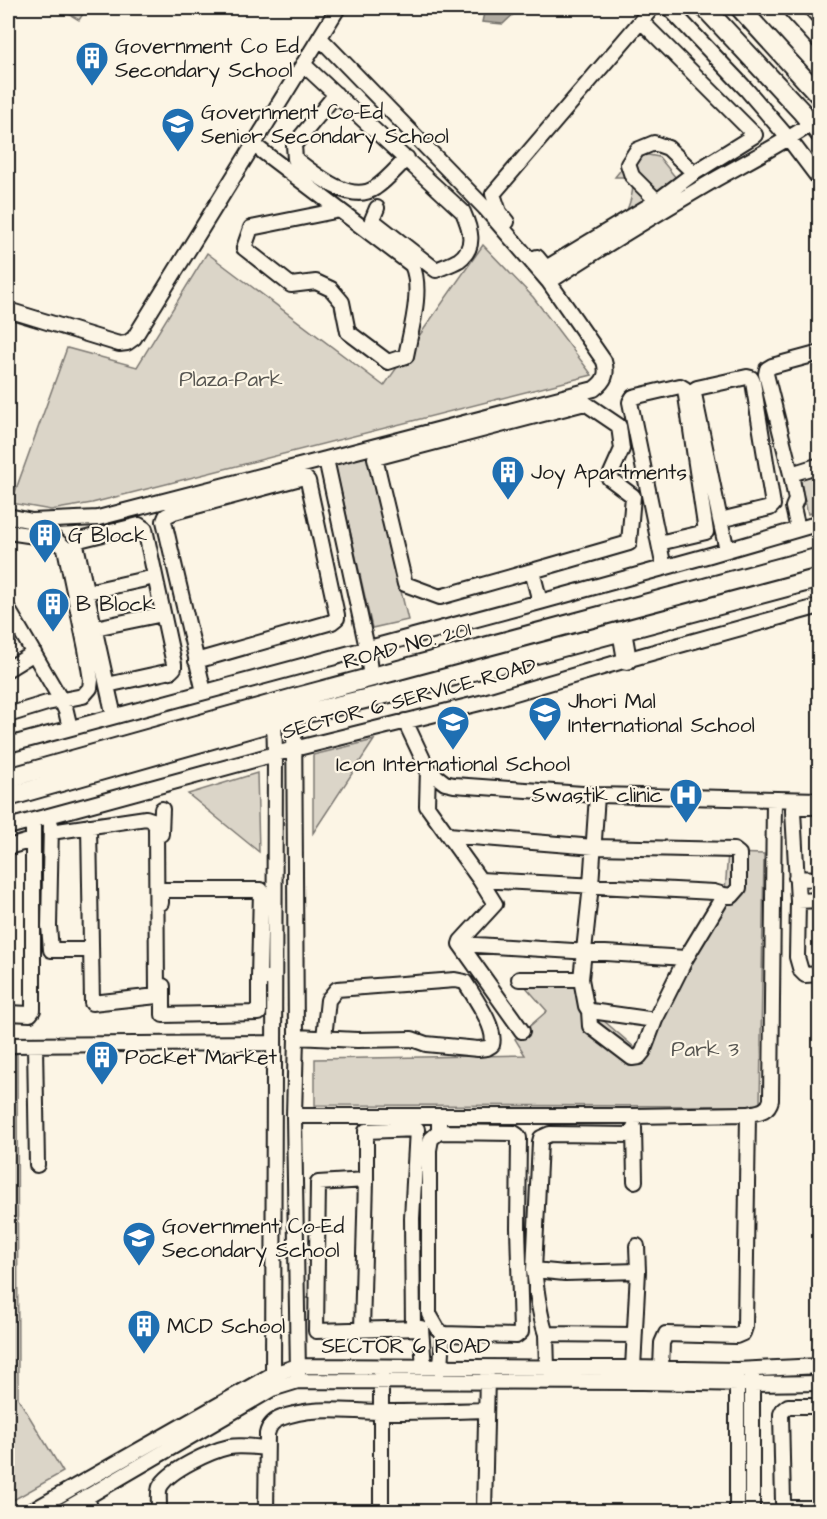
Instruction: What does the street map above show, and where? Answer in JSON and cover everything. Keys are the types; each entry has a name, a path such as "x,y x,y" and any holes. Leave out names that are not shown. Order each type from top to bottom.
{"main road":[{"path":"705,8 815,129"},
{"path":"740,8 819,96"},
{"name":"ROAD NO. 201","path":"8,797 294,707 371,678 819,557"},
{"name":"ROAD NO. 201","path":"294,707 398,691 819,578"},
{"path":"622,631 627,660"},
{"name":"ROAD NO. 201","path":"8,778 274,713"}],"street":[{"path":"8,310 118,344 127,343 134,338 338,8"},
{"path":"641,21 755,135 694,173 657,201 546,268 499,212 493,194 652,8"},
{"path":"669,8 746,89 789,139 819,180"},
{"path":"789,8 819,42"},
{"path":"8,516 32,521 98,518 326,459 492,422 585,403 619,426 622,449 609,478 633,496 629,543 440,597 405,584 375,458 492,422 594,389 600,386 607,370 604,361 549,282 485,208 320,38"},
{"path":"303,64 463,212 470,228 469,248 459,260 436,270 372,220 377,208"},
{"path":"336,94 294,145 295,159 345,191 362,193 375,189 407,158"},
{"path":"549,282 670,207 789,139 815,129"},
{"path":"657,201 632,176 628,164 637,150 654,143 668,148 694,173"},
{"path":"254,145 340,210 412,265 416,274 415,315 406,356 388,362 348,332 342,302 331,289 316,282 291,285 244,248 251,228 340,210"},
{"path":"8,745 540,602 808,527 793,507 796,500 791,474 766,374 767,369 772,366 819,353"},
{"path":"720,520 770,508 773,505 753,382 747,377 694,390 694,394 720,520 727,550"},
{"path":"664,568 631,399 633,397 680,386 685,389 710,555"},
{"path":"326,459 371,678"},
{"path":"791,474 819,465"},
{"path":"196,661 332,622 337,618 308,481 304,477 166,516 164,521 196,661 204,692"},
{"path":"107,685 171,671 174,668 145,529 140,525 79,540 76,545 87,592 107,685 114,716"},
{"path":"8,532 55,539 65,548 91,680 90,688 83,696 8,715"},
{"path":"659,543 705,533"},
{"path":"532,571 540,602"},
{"path":"87,592 155,577"},
{"name":"SECTOR 6 SERVICE ROAD","path":"8,827 294,749 488,701 819,606"},
{"path":"8,609 61,700 70,728"},
{"path":"95,628 163,614"},
{"path":"8,669 34,653"},
{"path":"294,707 297,1037 294,1116 298,1381"},
{"path":"272,1389 274,713"},
{"path":"405,721 428,768 445,783 454,785 597,795 819,800"},
{"path":"428,768 427,806 495,905 460,940 460,944"},
{"path":"597,795 591,885 581,979 589,1011 590,1026 632,1058 639,1057 643,1052 654,1020 686,958 724,895"},
{"path":"294,1116 748,1114 769,1107 771,1100 774,799"},
{"path":"819,807 794,809 798,901 797,957 801,971 805,975 819,974"},
{"path":"161,891 261,890 259,1013 163,1015 161,891 162,809"},
{"path":"51,816 49,926 51,950 91,950"},
{"path":"51,832 89,826 146,818 152,820 156,826 157,996 92,1003 89,826"},
{"path":"8,1013 30,1014 33,1010 33,821"},
{"path":"448,836 594,847 734,850 738,854 739,888 732,896 714,892 480,880"},
{"path":"8,847 33,840"},
{"path":"773,850 795,849"},
{"path":"796,878 819,879"},
{"path":"798,901 819,900"},
{"path":"772,929 797,928"},
{"path":"460,944 686,958"},
{"path":"460,944 522,1031"},
{"path":"259,978 274,978"},
{"path":"519,979 581,979"},
{"path":"297,1037 357,1040 412,1039 426,1044 478,1049 487,1048 494,1040 489,1024 465,982 455,980 337,989 328,1000 324,1038"},
{"path":"589,1011 654,1020"},
{"path":"8,1045 274,1043"},
{"path":"35,1045 37,1165"},
{"path":"662,1368 662,1343 666,1334 736,1336 743,1333 745,1327 748,1114"},
{"path":"439,1116 439,1131 431,1139 429,1150 429,1314 436,1328 443,1334 516,1336 521,1332 518,1228 519,1138 514,1133 439,1131"},
{"path":"633,1116 635,1182"},
{"path":"362,1329 366,1131 417,1129 412,1218 413,1328"},
{"path":"547,1368 546,1334 534,1270 541,1138 550,1134 634,1135"},
{"path":"366,1180 318,1183 316,1331 421,1328 424,1367"},
{"path":"633,1368 638,1271 637,1245"},
{"path":"534,1270 565,1274 638,1271"},
{"path":"441,1368 443,1334"},
{"path":"546,1334 634,1335"},
{"name":"SECTOR 6 ROAD","path":"30,1512 273,1374 298,1366 662,1368 737,1377 752,1384 819,1383"},
{"name":"SECTOR 6 ROAD","path":"61,1512 272,1389 298,1381 487,1382 737,1377 752,1369 819,1366"},
{"path":"381,1367 381,1512"},
{"path":"484,1512 488,1368"},
{"path":"752,1369 752,1512"},
{"path":"737,1377 737,1512"},
{"path":"819,1406 788,1406 781,1414 783,1502 788,1508 819,1508"},
{"path":"266,1512 267,1434 273,1421 300,1412 318,1411 486,1410"},
{"path":"151,1510 160,1488 169,1477 193,1462 215,1451 231,1447 266,1448"},
{"path":"87,1496 91,1512"}],"green space":[{"path":"59,8 87,8 79,20"},
{"path":"643,154 659,157 685,189 636,219 627,210 632,193 632,180 630,177 615,177 623,167"},
{"name":"Plaza-Park","path":"483,245 533,297 592,375 92,503 51,510 11,503 67,348 137,367 207,253 384,386"},
{"path":"367,452 408,620 372,628 334,460"},
{"path":"819,474 819,511 808,514 800,479"},
{"path":"374,740 313,833 313,755"},
{"path":"257,773 259,852 188,794"},
{"name":"Park 3","path":"728,853 764,854 760,1106 315,1105 315,1059 525,1055 515,1039 547,1011 517,977 578,982 596,1014 641,1053 725,891"},
{"path":"8,1053 17,1054 18,1398 63,1472 8,1503"}],"shaded area":[{"path":"477,8 520,8 503,24 482,22 484,13"}],"place":[{"name":"Government Co Ed Secondary School","path":"92,87"},
{"name":"Government Co-Ed Senior Secondary School","path":"178,153"},
{"name":"Joy Apartments","path":"508,501"},
{"name":"G Block","path":"45,564"},
{"name":"B Block","path":"53,633"},
{"name":"Jhori Mal International School","path":"545,742"},
{"name":"Icon International School","path":"453,751"},
{"name":"Swastik clinic","path":"686,824"},
{"name":"Pocket Market","path":"102,1086"},
{"name":"Government Co-Ed Secondary School","path":"139,1267"},
{"name":"MCD School","path":"144,1355"}]}
